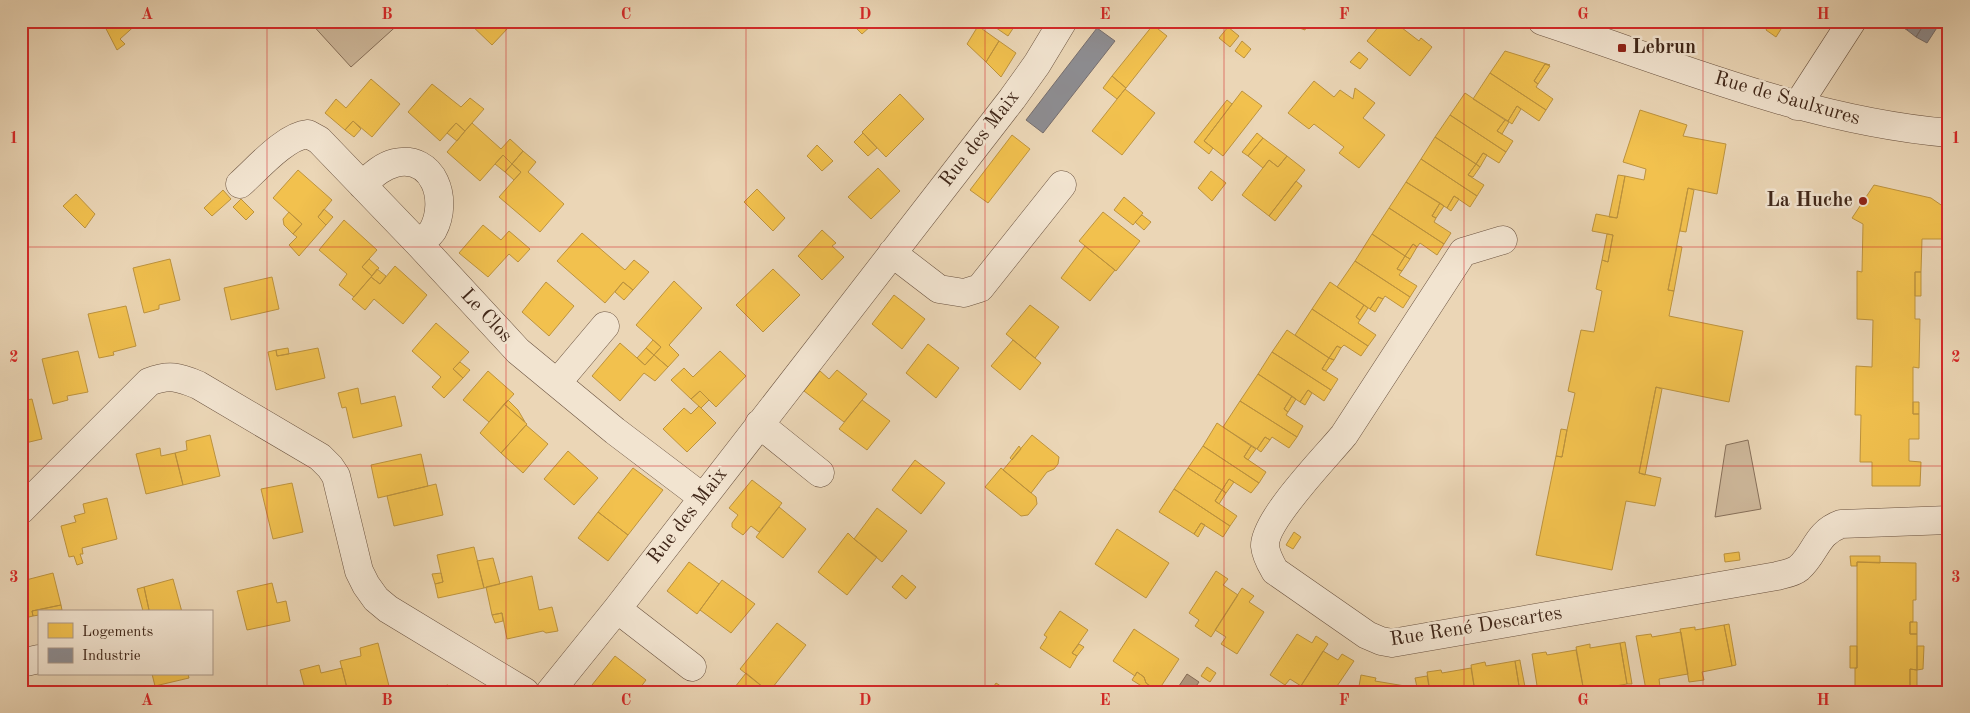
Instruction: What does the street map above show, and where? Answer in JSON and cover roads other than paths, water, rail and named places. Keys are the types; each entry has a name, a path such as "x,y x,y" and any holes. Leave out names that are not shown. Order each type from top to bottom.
{"street":[{"name":"Rue des Maix","path":"550,692 617,609 1012,99 1037,64 1063,21"},
{"name":"Rue de Saulxures","path":"1542,21 1797,106 1909,130 1949,134"},
{"path":"1797,106 1852,21"},
{"name":"Le Clos","path":"240,184 281,147 294,138 308,134 319,140 518,351 614,431 702,497"},
{"path":"362,185 381,169 393,163 409,161 421,167 432,178 440,193 439,210 432,230 419,244"},
{"path":"892,253 939,289 964,293 980,288 1062,185"},
{"name":"Rue René Descartes","path":"1503,240 1463,252 1344,434 1327,457 1301,484 1270,528 1265,546 1268,560 1275,571 1368,636 1392,643 1777,576 1790,573 1799,568 1823,534 1832,527 1841,524 1949,520"},
{"path":"557,383 605,326"},
{"path":"21,510 150,382 161,377 182,378 223,399 320,457 330,466 336,476 342,495 360,571 366,586 376,599 388,609 525,692"},
{"path":"759,424 820,473"},
{"path":"617,609 692,667"},
{"path":"21,663 38,659"}],"place":[{"name":"Lebrun","path":"1622,48"},
{"name":"La Huche","path":"1863,201"}]}
